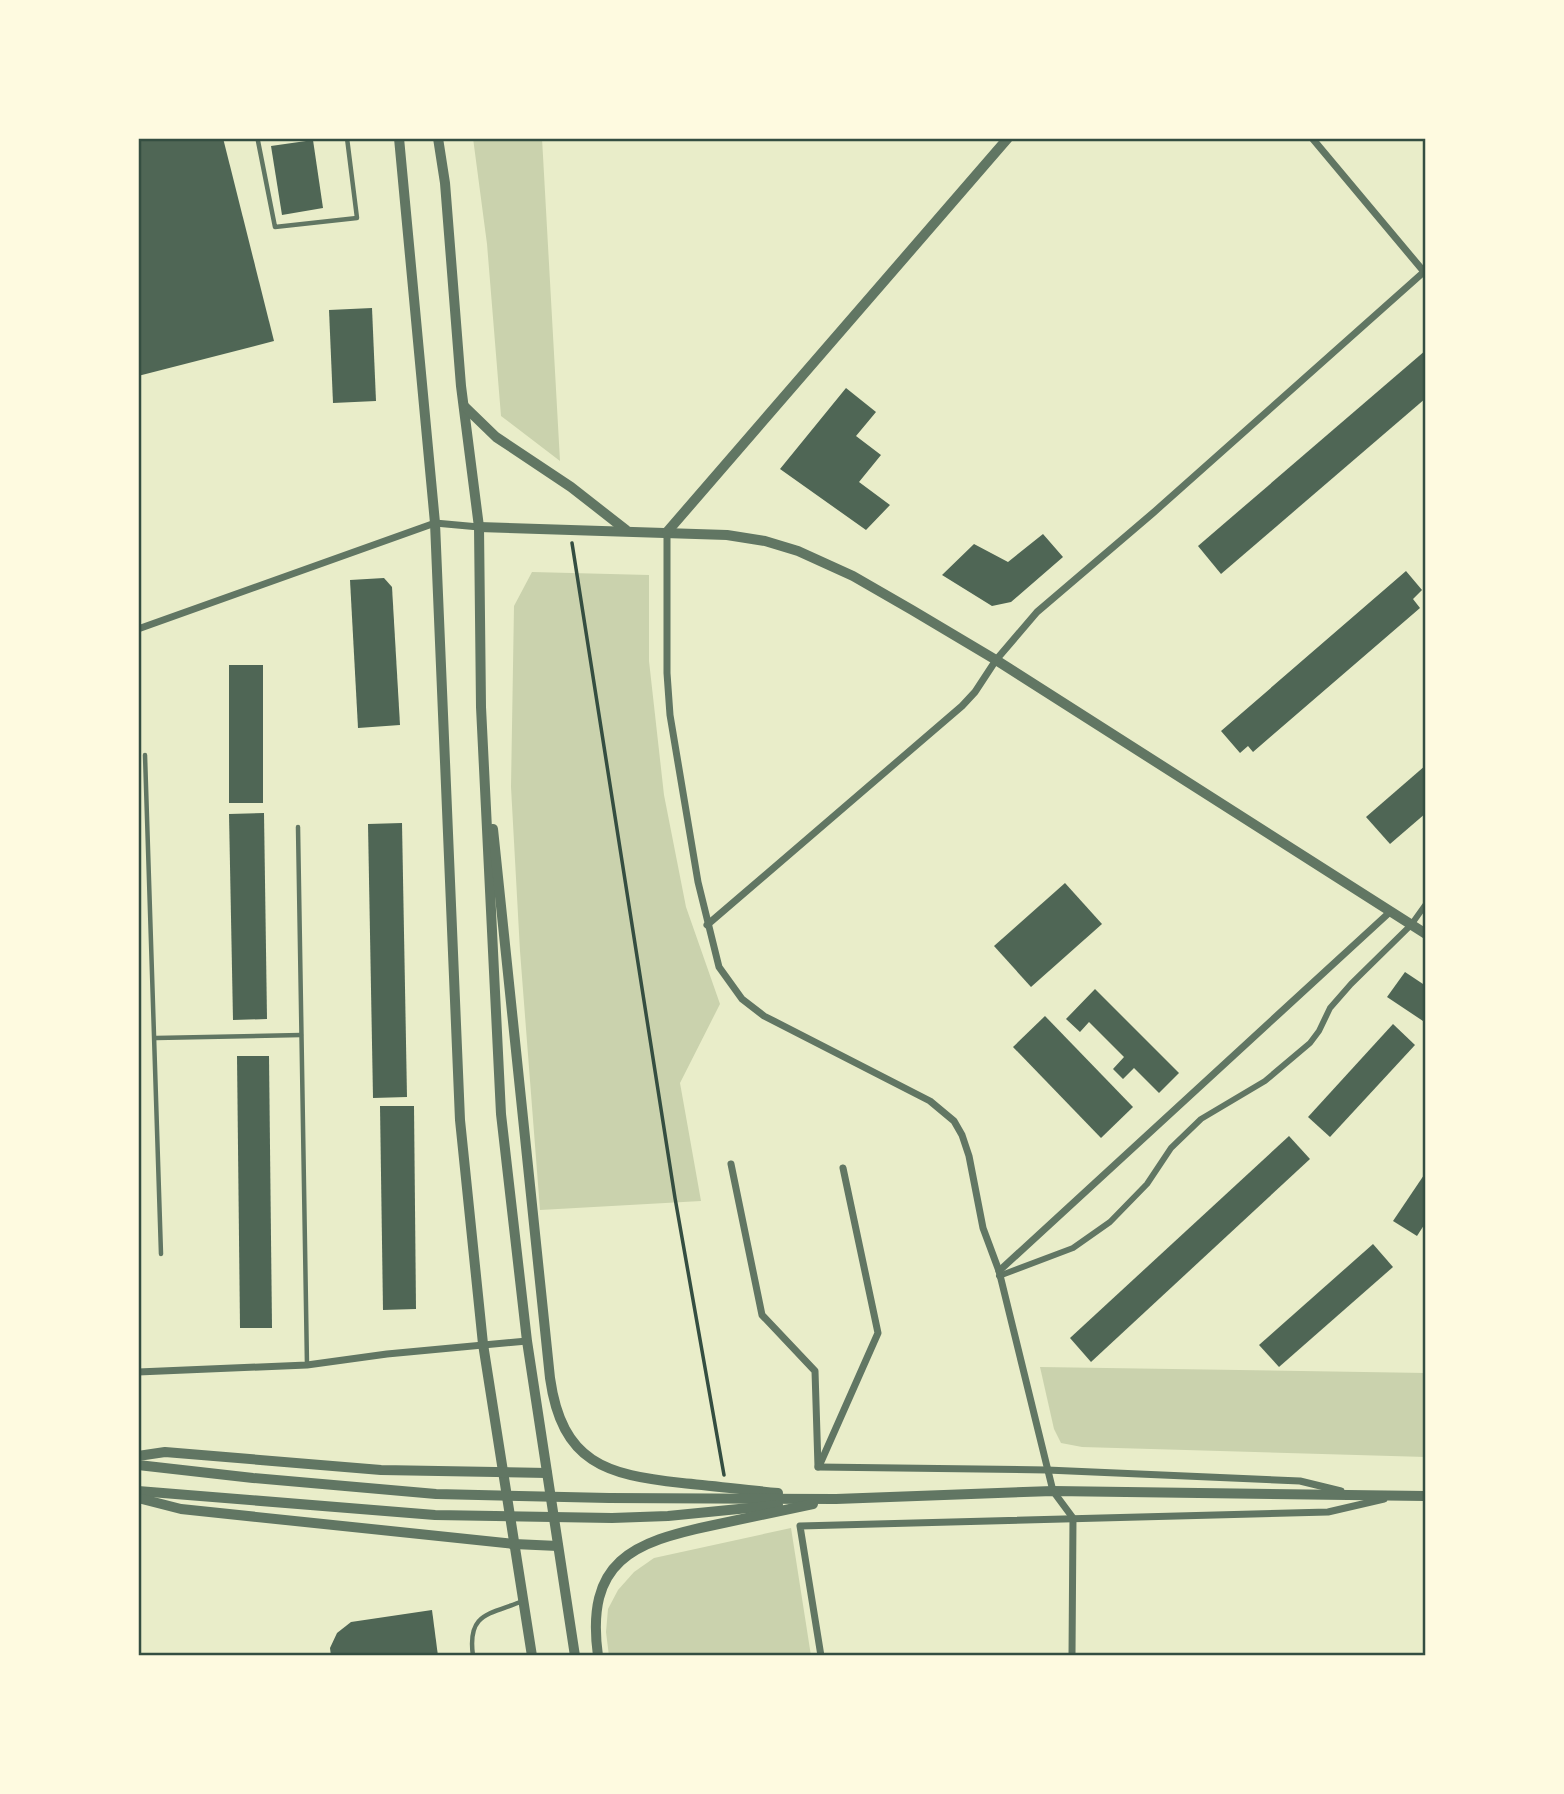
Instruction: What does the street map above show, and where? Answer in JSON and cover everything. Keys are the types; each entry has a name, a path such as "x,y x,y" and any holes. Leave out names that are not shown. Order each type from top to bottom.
{"street":[{"path":"399,138 435,523 460,1120 483,1344 532,1656"},
{"path":"439,138 464,406 479,527 481,707 500,1114 527,1341 575,1656"},
{"path":"1008,138 667,532 667,673 670,715 707,925 719,967 742,999 764,1016 930,1101 954,1121 962,1135 969,1156 983,1228 999,1273 1053,1491 1073,1518 1072,1656"},
{"path":"707,925 962,706 975,692 996,660 1037,612 1425,272 1312,138"},
{"path":"464,406 496,438 571,487 626,530"},
{"path":"138,629 435,523 479,527 727,535 765,541 799,551 853,576 996,660 1426,934"},
{"path":"481,707 550,1378 556,1412 564,1428 585,1454 609,1470 644,1479 836,1499"},
{"path":"999,1273 1073,1248 1110,1223 1140,1192 1171,1148 1201,1119 1265,1082 1310,1043 1330,1008 1411,925 1426,904"},
{"path":"999,1273 1391,911"},
{"path":"732,1164 762,1315 815,1371 818,1467"},
{"path":"818,1467 878,1334 843,1168"},
{"path":"138,1373 307,1365 527,1341"},
{"path":"138,1456 164,1452 381,1470 547,1473"},
{"path":"138,1465 436,1494 836,1499 1053,1491 1426,1496"},
{"path":"818,1467 1047,1470 1300,1481 1358,1496"},
{"path":"138,1491 435,1515 612,1518 668,1516 836,1499"},
{"path":"821,1656 800,1526 1328,1512 1397,1496"},
{"path":"138,1498 181,1509 514,1544 558,1546"},
{"path":"598,1656 594,1615 598,1599 611,1572 636,1549 665,1536 836,1499"}],"lane":[{"path":"259,138 275,227 357,218 347,138"},
{"path":"145,755 162,1254"},
{"path":"298,827 307,1365"},
{"path":"156,1038 301,1035"},
{"path":"473,1656 471,1637 476,1623 523,1600"}],"path":[{"path":"570,529 675,1198 726,1488"}],"green space":[{"path":"473,138 542,138 560,461 501,416 487,244"},
{"path":"532,572 649,575 649,661 664,795 686,907 720,1004 680,1083 701,1201 540,1210 520,951 511,787 514,606"},
{"path":"1040,1367 1426,1373 1426,1457 1082,1447 1061,1443 1054,1429"},
{"path":"791,1528 811,1656 609,1656 606,1632 608,1609 618,1590 634,1572 654,1558"}],"building":[{"path":"138,138 223,138 274,341 138,376"},
{"path":"313,140 323,208 282,215 271,146"},
{"path":"372,308 376,401 333,403 329,310"},
{"path":"1426,350 1426,398 1221,574 1198,546"},
{"path":"846,388 876,412 856,436 881,455 859,482 890,505 866,530 780,469"},
{"path":"1043,534 1063,557 1011,602 992,606 942,575 974,544 1008,562"},
{"path":"1406,571 1422,590 1413,599 1420,608 1253,752 1248,746 1240,753 1221,731"},
{"path":"384,578 392,587 400,725 358,728 350,580"},
{"path":"229,665 263,665 263,803 229,803"},
{"path":"1426,765 1426,813 1390,844 1366,817"},
{"path":"264,813 267,1019 233,1020 229,814"},
{"path":"402,823 407,1097 373,1098 368,824"},
{"path":"1065,883 1102,924 1031,987 994,946"},
{"path":"1405,972 1426,986 1426,1023 1387,997"},
{"path":"1095,989 1179,1073 1159,1093 1134,1068 1123,1079 1113,1069 1124,1057 1089,1022 1080,1032 1066,1019"},
{"path":"1045,1016 1133,1107 1101,1138 1013,1047"},
{"path":"1393,1024 1415,1045 1330,1137 1308,1117"},
{"path":"237,1056 269,1056 272,1328 240,1328"},
{"path":"380,1106 414,1106 416,1309 383,1310"},
{"path":"1289,1136 1310,1159 1091,1362 1070,1338"},
{"path":"1426,1172 1426,1222 1417,1236 1393,1221"},
{"path":"1373,1244 1393,1267 1279,1367 1259,1345"},
{"path":"432,1610 438,1656 331,1656 330,1648 337,1633 351,1622"}]}
